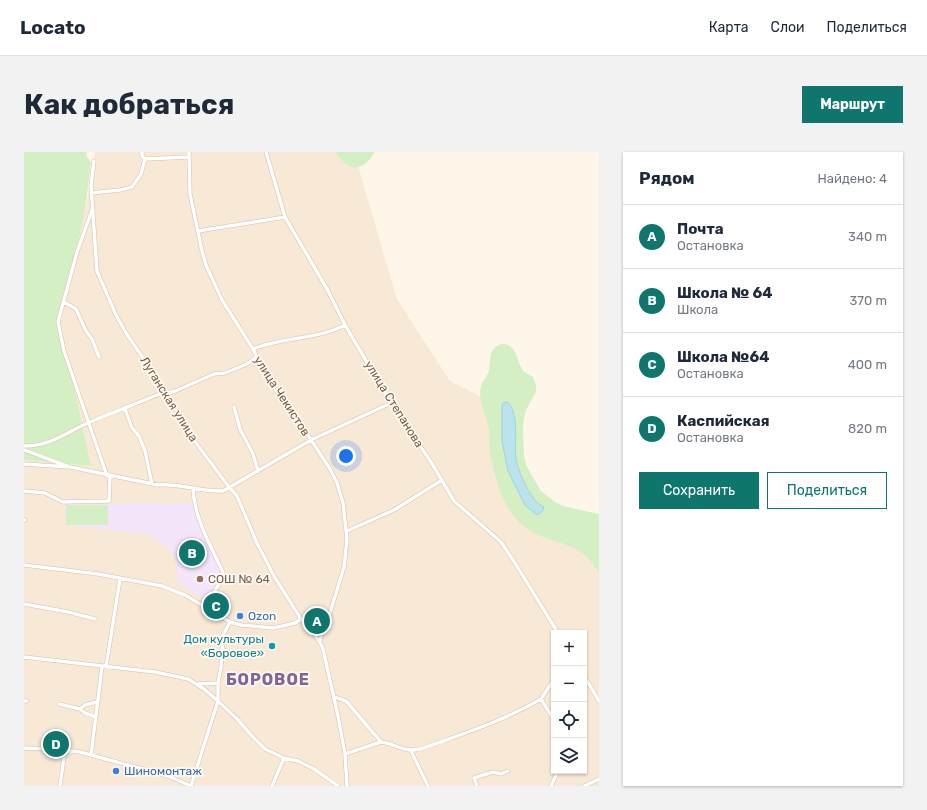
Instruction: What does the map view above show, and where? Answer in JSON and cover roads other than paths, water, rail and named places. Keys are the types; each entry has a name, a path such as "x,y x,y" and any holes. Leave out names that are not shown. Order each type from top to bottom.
{"street":[{"path":"91,193 130,189 135,185 141,174 145,159 142,156 142,152"},
{"name":"улица Чекистов","path":"189,152 190,194 206,265 222,300 262,367 330,469 337,483 343,503 347,531 344,567 338,590 324,624 320,641"},
{"name":"улица Степанова","path":"266,152 285,217 327,289 345,325 391,403 442,480 454,501 501,542 556,630"},
{"path":"145,159 188,157"},
{"name":"Луганская улица","path":"94,161 91,193 98,271 116,315 126,333 167,393 193,439 229,488 237,496 257,543 274,576 307,628 320,641"},
{"path":"24,491 45,493 63,502 109,501 109,476 88,422 64,351 58,322 77,252 93,207"},
{"path":"198,232 285,217"},
{"path":"64,302 76,309 86,331 92,339 99,357"},
{"path":"252,348 263,344 320,334 335,330 345,325"},
{"path":"24,446 36,446 54,440 88,422 214,374 225,373 247,364 257,357"},
{"path":"24,450 70,467 109,476 158,485 172,484 211,492 223,491 311,440 391,403"},
{"path":"234,407 240,429 253,454 258,471"},
{"path":"125,408 132,428 139,436 145,451 152,484"},
{"path":"24,464 70,467"},
{"path":"347,531 394,510 442,480"},
{"path":"193,489 193,502 223,572 219,584 205,607"},
{"path":"24,565 98,574 162,586 185,595 230,622 250,627 274,628 295,623 301,619"},
{"path":"91,756 97,702 120,578"},
{"path":"24,604 68,612 95,620"},
{"path":"24,748 65,749 168,776 191,786 218,701 218,683 221,667 223,635 230,622"},
{"path":"307,628 317,624 324,624"},
{"path":"320,641 334,697 345,754 347,786"},
{"path":"24,657 155,672 188,679 218,701 265,749 284,758 298,761 338,786"},
{"path":"587,681 599,701"},
{"path":"196,684 218,683"},
{"path":"345,754 382,742 388,742 411,751 431,746 517,713 541,699 551,684"},
{"path":"334,697 346,701 382,742"},
{"path":"541,699 551,715"},
{"path":"80,709 85,705 97,702"},
{"path":"60,704 80,709 85,714 96,717"},
{"path":"373,731 375,737 374,744"},
{"path":"60,786 65,749"},
{"path":"411,751 428,786"},
{"path":"272,786 284,758"},
{"path":"477,786 474,778 493,772 500,774 508,771"},
{"path":"551,786 557,774"},
{"path":"584,786 599,779"}],"water":[{"path":"508,402 514,415 516,429 516,459 519,469 531,495 544,507 542,512 537,515 525,505 508,471 502,441 502,406 503,403"}],"place":[{"name":"Школа № 64","path":"192,553"},
{"name":"СОШ № 64","path":"200,579"},
{"name":"Школа №64","path":"216,606"},
{"name":"Ozon","path":"240,616"},
{"name":"Почта","path":"317,621"},
{"name":"Дом культуры «Боровое»","path":"272,646"},
{"name":"Каспийская","path":"56,744"},
{"name":"Шиномонтаж","path":"116,771"}],"district":[{"name":"БОРОВОЕ","path":"268,679"}]}
